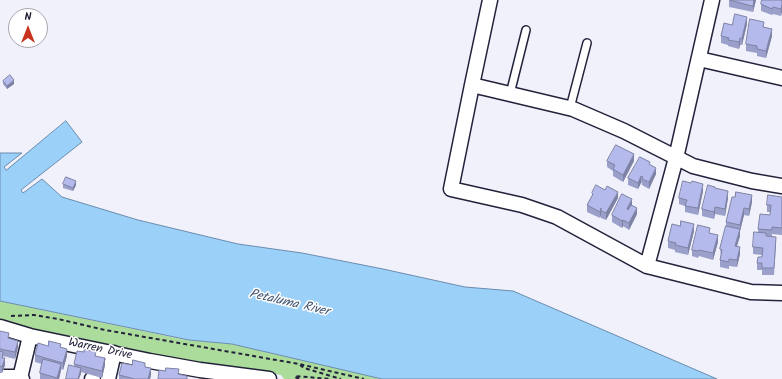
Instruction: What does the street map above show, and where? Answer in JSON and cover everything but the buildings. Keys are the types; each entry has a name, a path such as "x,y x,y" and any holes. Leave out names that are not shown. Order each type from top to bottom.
{"street":[{"path":"490,0 451,189 522,205 557,217 647,266 751,292 782,293"},
{"path":"647,266 676,158 712,0"},
{"path":"699,59 782,78"},
{"path":"472,85 570,108 624,131 693,166 752,181 782,186"},
{"name":"Warren Drive","path":"3,322 30,336 114,353 199,374 269,379"},
{"path":"1,377 21,378 30,336"},
{"path":"108,379 114,353"}],"lane":[{"path":"510,94 526,30"},
{"path":"570,108 587,43"}],"path":[{"path":"3,322 34,316 58,319 105,330 299,364 364,379"},
{"path":"299,364 304,368 341,379"},
{"path":"299,379 295,378 295,376 330,379"}],"green space":[{"path":"0,301 186,340 232,344 382,379 284,379 281,375 104,345 0,320"}],"water":[{"name":"Petaluma River","path":"66,121 82,142 21,190 23,193 42,179 62,197 138,220 238,244 302,253 465,287 513,291 717,379 382,379 232,344 189,340 0,301 0,153 22,153 4,167 6,170"}]}
